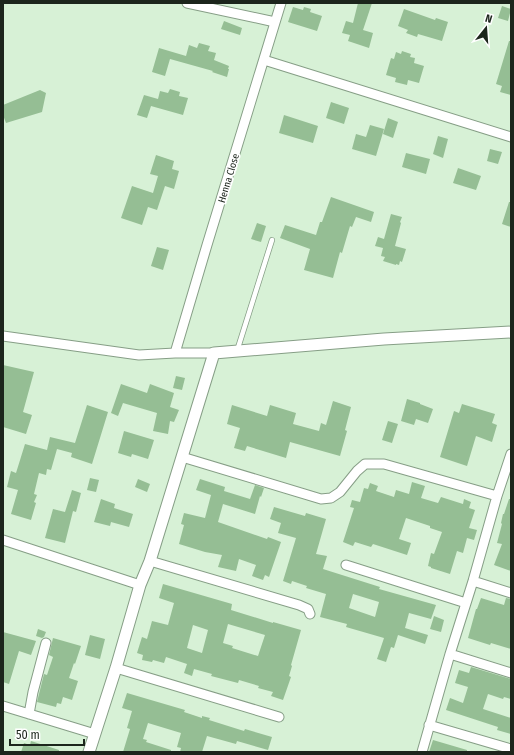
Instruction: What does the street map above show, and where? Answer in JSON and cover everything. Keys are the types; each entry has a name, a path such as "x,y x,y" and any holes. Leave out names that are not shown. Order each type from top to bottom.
{"street":[{"path":"188,3 275,22"},
{"name":"Henna Close","path":"175,353 281,3"},
{"path":"264,60 511,136"},
{"path":"3,336 139,355 214,353 384,339 511,332"},
{"path":"89,752 116,668 140,585 150,561 214,353"},
{"path":"422,752 498,496 508,472 511,454"},
{"path":"182,457 321,499 331,498 340,492 357,471 365,464 384,464 498,496"},
{"path":"3,540 140,585"},
{"path":"150,561 299,605 308,609 310,614"},
{"path":"346,565 466,603"},
{"path":"473,581 511,593"},
{"path":"29,714 33,692 46,643"},
{"path":"450,654 511,674"},
{"path":"116,668 279,717"},
{"path":"3,706 95,734"},
{"path":"429,725 511,749"}],"lane":[{"path":"236,351 272,240"}],"building":[{"path":"358,3 372,3 363,30 373,33 369,48 348,41 350,35 342,33 346,21 353,23"},
{"path":"502,6 511,9 508,21 498,18"},
{"path":"293,7 303,10 304,7 311,9 310,12 322,16 317,31 288,22"},
{"path":"404,9 435,20 436,18 448,22 442,41 418,34 417,37 406,33 408,30 398,26"},
{"path":"224,21 242,28 240,35 221,29"},
{"path":"509,41 511,41 511,95 500,92 502,86 496,84"},
{"path":"199,43 210,46 208,51 216,53 214,60 229,66 227,77 212,72 213,71 170,59 165,76 152,72 159,48 186,56 189,45 197,48"},
{"path":"402,51 411,54 410,57 415,58 414,63 424,66 419,83 408,80 407,85 395,82 396,78 386,75 391,58 394,59 396,52 401,54"},
{"path":"170,89 180,92 179,96 188,98 183,115 151,106 147,118 137,115 144,95 158,99 160,91 168,93"},
{"path":"40,90 46,93 42,112 6,123 3,115 3,105"},
{"path":"331,102 349,108 344,124 326,118"},
{"path":"284,115 318,126 313,143 279,133"},
{"path":"388,118 398,122 393,138 383,134"},
{"path":"370,125 384,129 376,156 352,149 356,134 366,137"},
{"path":"438,136 448,139 443,158 433,154"},
{"path":"490,149 502,152 498,164 487,161"},
{"path":"406,153 430,159 426,174 402,167"},
{"path":"156,155 174,161 172,169 179,171 174,189 165,186 157,210 148,207 142,225 121,218 132,186 153,193 158,176 150,174"},
{"path":"458,168 481,176 476,190 453,183"},
{"path":"331,197 374,212 371,222 356,217 352,227 350,226 342,253 340,252 333,278 304,270 310,249 280,238 285,225 316,235"},
{"path":"509,202 511,202 511,227 502,224"},
{"path":"391,214 402,217 395,246 406,249 402,262 400,261 399,265 383,261 385,257 381,256 383,248 375,246 378,237 384,239"},
{"path":"257,223 266,226 261,242 251,239"},
{"path":"157,247 169,250 163,270 151,266"},
{"path":"3,365 34,372 23,412 32,415 26,434 3,427"},
{"path":"176,376 185,378 182,390 173,388"},
{"path":"121,384 147,393 150,384 174,393 170,407 179,410 174,422 170,421 168,434 153,431 157,413 123,403 118,416 111,413"},
{"path":"407,399 433,409 428,423 416,419 414,425 401,421"},
{"path":"333,401 351,407 345,430 347,431 340,456 290,442 286,458 247,446 245,451 234,448 240,428 227,424 232,405 267,416 270,405 296,413 293,424 319,431 321,423 326,425"},
{"path":"462,404 495,414 492,423 497,425 492,442 476,436 467,466 440,457 454,411 459,413"},
{"path":"87,405 108,412 92,464 71,457 72,453 57,449 51,470 47,469 46,475 39,473 34,494 37,495 34,502 36,503 31,520 11,514 18,490 7,487 11,471 16,473 25,444 47,450 50,437 75,443"},
{"path":"388,421 398,424 392,443 382,440"},
{"path":"124,431 154,440 148,459 132,454 131,457 118,453"},
{"path":"90,478 99,480 96,492 87,490"},
{"path":"138,479 150,484 147,492 135,487"},
{"path":"200,479 225,487 224,491 250,499 255,485 264,488 255,514 223,504 218,522 267,539 268,537 281,542 269,577 265,575 263,580 252,576 256,565 239,559 236,571 218,567 222,555 205,552 179,544 184,525 181,524 184,513 205,518 211,495 196,490"},
{"path":"412,482 425,486 421,498 438,503 441,497 463,504 464,499 471,502 469,508 475,510 469,528 477,530 474,540 467,538 463,553 457,551 450,574 428,566 431,553 434,554 442,532 430,528 430,526 406,518 399,539 411,543 407,555 373,544 371,547 355,542 353,546 343,542 354,508 350,507 352,500 360,502 364,488 368,489 370,483 378,486 376,491 394,497 396,490 409,494"},
{"path":"72,490 81,493 76,512 73,511 65,543 45,538 53,509 65,512"},
{"path":"101,499 115,504 114,508 133,514 129,527 111,522 110,526 94,522"},
{"path":"509,499 511,499 511,571 494,565 502,544 497,543 503,514"},
{"path":"274,507 305,516 306,513 326,519 316,554 327,556 323,569 380,587 379,589 436,605 431,619 409,613 405,628 428,635 425,644 398,635 394,648 391,647 386,662 377,659 384,638 346,627 347,624 320,617 326,594 306,588 307,586 292,581 291,584 283,581 296,538 278,533 281,523 270,519","holes":["353,594 379,602 375,617 349,608"]},
{"path":"163,584 232,604 231,610 301,630 291,665 289,676 291,677 283,700 271,696 273,692 258,688 259,686 239,680 238,683 211,676 212,674 194,669 192,676 184,673 187,664 166,657 164,663 153,660 152,662 142,660 143,655 137,653 142,637 147,639 152,621 168,625 174,603 159,598","holes":["228,624 265,635 258,656 232,648 233,646 223,643","193,625 208,630 202,653 187,648"]},
{"path":"481,598 504,605 506,598 511,599 511,649 491,643 490,645 468,638 476,609"},
{"path":"434,616 444,620 441,632 430,629"},
{"path":"38,629 46,632 44,637 42,638 36,636"},
{"path":"3,632 36,641 31,655 19,651 9,684 3,682"},
{"path":"90,635 105,639 100,659 85,655"},
{"path":"53,638 81,646 69,678 78,681 72,700 63,697 61,704 57,703 56,707 37,702 44,674 47,675 53,657 49,655"},
{"path":"471,667 511,679 511,699 504,697 503,699 488,694 483,709 511,718 511,734 497,730 498,727 446,710 450,698 463,703 468,687 455,683 459,670 469,673"},
{"path":"127,693 185,710 184,712 202,718 202,716 210,718 209,720 244,731 245,729 272,737 268,750 237,741 236,744 207,736 202,752 180,752 181,748 177,747 181,733 148,723 143,739 147,740 146,742 171,750 171,752 123,752 130,729 127,728 132,711 122,708"},
{"path":"433,740 467,750 467,752 429,752"},
{"path":"31,741 59,750 59,752 21,752 24,743 30,745"}]}
